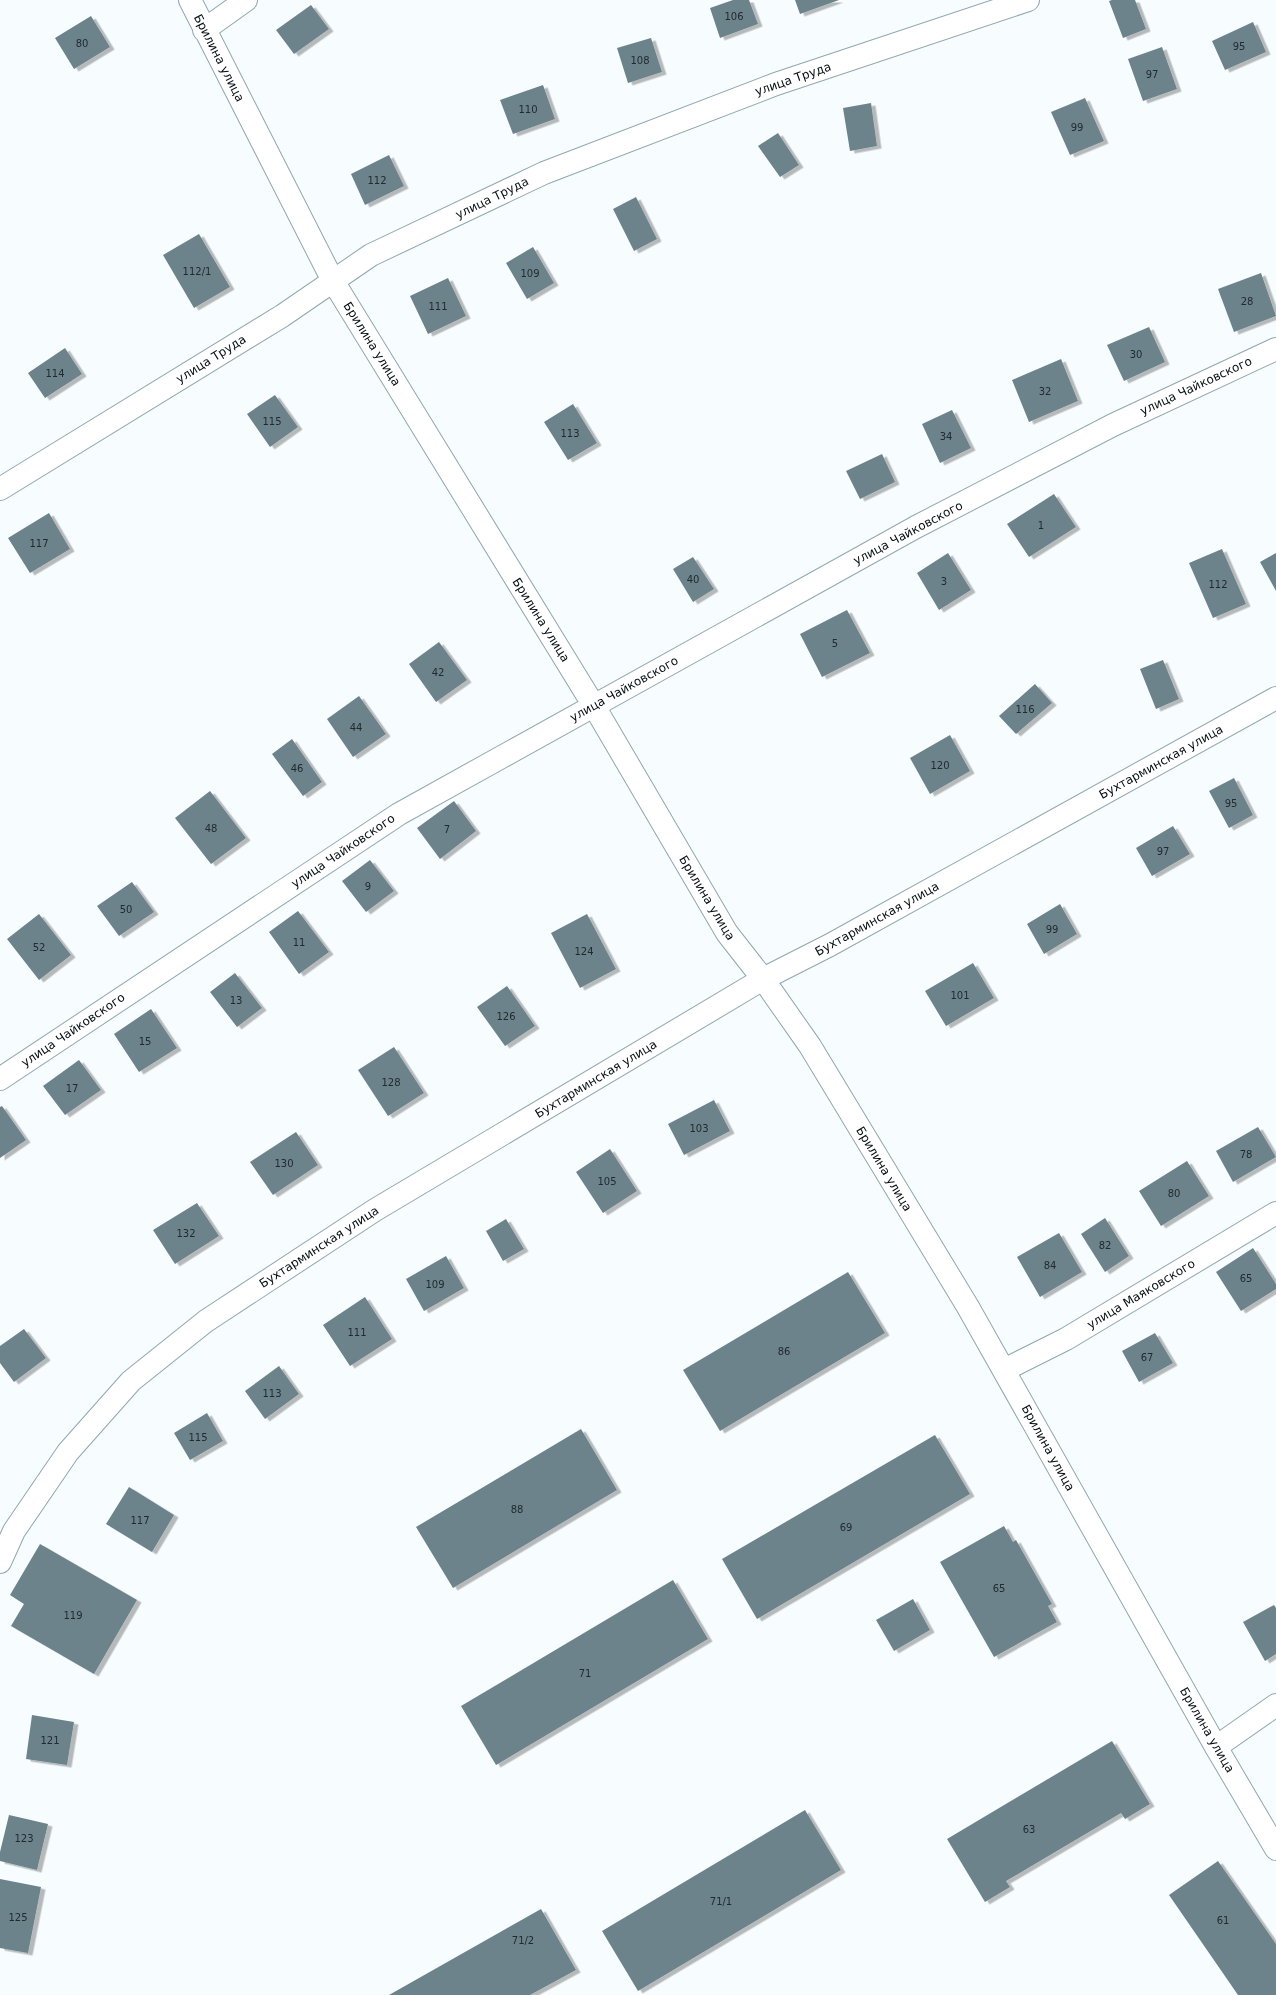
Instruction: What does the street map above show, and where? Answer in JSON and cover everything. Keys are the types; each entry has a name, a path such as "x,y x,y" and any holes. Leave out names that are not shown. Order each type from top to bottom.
{"street":[{"name":"Брилина улица","path":"190,0 333,281 594,706 726,933 763,980 810,1046 968,1307 1216,1746 1276,1849"},
{"path":"204,30 246,0"},
{"name":"улица Труда","path":"0,489 282,316 372,255 544,173 776,84 1028,0"},
{"name":"улица Чайковского","path":"0,1079 399,814 916,527 1113,425 1276,349"},
{"name":"Бухтарминская улица","path":"0,1562 14,1531 68,1452 131,1381 206,1321 375,1210 763,980 830,945 1276,698"},
{"name":"улица Маяковского","path":"1004,1370 1066,1339 1276,1213"},
{"path":"1216,1746 1276,1705"}],"building":[{"path":"733,0 749,0 758,24 720,38 710,8"},
{"path":"795,0 839,0 800,14"},
{"path":"1135,0 1146,29 1123,38 1109,1"},
{"path":"311,5 329,29 294,54 276,30"},
{"path":"91,16 110,47 74,69 55,38"},
{"path":"1253,22 1266,52 1225,70 1212,41"},
{"path":"651,38 662,72 628,83 617,48"},
{"path":"1162,47 1177,89 1143,101 1128,59"},
{"path":"543,85 555,119 513,134 500,100"},
{"path":"1085,98 1104,141 1070,155 1051,112"},
{"path":"871,103 877,146 850,151 843,108"},
{"path":"778,133 799,165 780,177 758,146"},
{"path":"389,155 404,186 365,205 351,174"},
{"path":"636,197 657,239 634,251 613,209"},
{"path":"199,234 230,287 194,308 163,255"},
{"path":"533,247 554,283 527,299 506,263"},
{"path":"1261,273 1276,316 1234,332 1218,289"},
{"path":"448,278 466,316 428,334 410,296"},
{"path":"1149,327 1165,362 1124,381 1107,345"},
{"path":"65,348 82,374 45,398 28,373"},
{"path":"1061,359 1078,401 1029,422 1012,380"},
{"path":"275,395 298,427 270,447 247,414"},
{"path":"573,404 597,443 568,460 544,422"},
{"path":"952,410 971,448 940,463 922,424"},
{"path":"882,454 895,482 860,499 846,471"},
{"path":"1054,494 1076,527 1029,557 1007,524"},
{"path":"49,513 70,549 30,573 8,538"},
{"path":"1222,549 1246,604 1213,618 1189,563"},
{"path":"948,553 971,590 939,610 917,573"},
{"path":"1276,553 1276,591 1260,562"},
{"path":"693,557 714,589 693,602 673,569"},
{"path":"847,610 870,653 822,677 800,634"},
{"path":"439,642 467,680 436,702 409,664"},
{"path":"1163,660 1179,699 1156,709 1140,669"},
{"path":"1035,684 1052,703 1016,734 999,716"},
{"path":"359,696 386,734 353,757 327,719"},
{"path":"950,735 970,771 930,794 910,758"},
{"path":"292,739 322,782 303,796 272,754"},
{"path":"1234,778 1253,815 1229,828 1209,791"},
{"path":"210,791 246,838 211,864 175,818"},
{"path":"454,801 476,831 440,859 417,828"},
{"path":"1173,826 1190,854 1152,876 1136,848"},
{"path":"370,860 394,891 366,912 342,881"},
{"path":"132,882 154,912 119,936 97,906"},
{"path":"1060,904 1077,934 1044,954 1027,924"},
{"path":"298,911 329,952 299,974 269,932"},
{"path":"39,914 71,955 39,980 7,939"},
{"path":"587,914 616,969 580,988 551,933"},
{"path":"973,963 994,998 946,1026 925,991"},
{"path":"235,973 262,1008 237,1027 210,992"},
{"path":"507,986 535,1026 505,1046 477,1007"},
{"path":"151,1009 177,1048 139,1072 114,1034"},
{"path":"394,1047 424,1093 388,1116 358,1070"},
{"path":"79,1060 101,1090 65,1115 43,1086"},
{"path":"714,1100 730,1131 684,1155 668,1124"},
{"path":"2,1106 26,1140 0,1158 0,1107"},
{"path":"1258,1127 1276,1157 1233,1182 1216,1151"},
{"path":"296,1132 318,1165 273,1195 250,1162"},
{"path":"610,1149 637,1191 603,1213 576,1172"},
{"path":"1187,1161 1209,1196 1161,1226 1139,1191"},
{"path":"197,1203 219,1236 175,1264 153,1230"},
{"path":"1105,1218 1129,1256 1105,1272 1081,1234"},
{"path":"506,1219 524,1249 503,1261 486,1231"},
{"path":"1059,1233 1082,1272 1040,1297 1017,1257"},
{"path":"1253,1248 1276,1284 1276,1289 1241,1311 1216,1272"},
{"path":"446,1256 464,1288 424,1311 406,1279"},
{"path":"848,1272 885,1333 720,1431 683,1370"},
{"path":"365,1297 392,1339 350,1366 323,1325"},
{"path":"24,1329 46,1358 14,1382 0,1363 0,1346"},
{"path":"1155,1333 1173,1363 1139,1382 1122,1351"},
{"path":"279,1366 299,1394 265,1419 245,1391"},
{"path":"207,1413 223,1441 190,1460 174,1433"},
{"path":"581,1429 617,1490 453,1588 416,1527"},
{"path":"935,1435 970,1494 757,1619 722,1559"},
{"path":"129,1487 174,1515 152,1552 106,1524"},
{"path":"1004,1526 1013,1542 1016,1540 1052,1604 1048,1606 1057,1622 994,1657 940,1562"},
{"path":"40,1544 137,1600 94,1674 11,1626 24,1604 10,1595"},
{"path":"673,1580 708,1639 496,1765 461,1706"},
{"path":"913,1599 930,1630 894,1651 876,1620"},
{"path":"1274,1605 1276,1608 1276,1654 1265,1661 1243,1622"},
{"path":"32,1715 74,1722 67,1765 26,1759"},
{"path":"1112,1741 1150,1804 1125,1819 1121,1813 1006,1881 1010,1887 985,1902 947,1839"},
{"path":"805,1810 841,1870 638,1991 602,1931"},
{"path":"9,1815 48,1824 37,1870 0,1861 0,1852"},
{"path":"1218,1861 1276,1944 1276,1995 1238,1995 1169,1895"},
{"path":"0,1879 41,1887 28,1953 0,1948"},
{"path":"541,1909 576,1970 530,1995 389,1995"}]}
